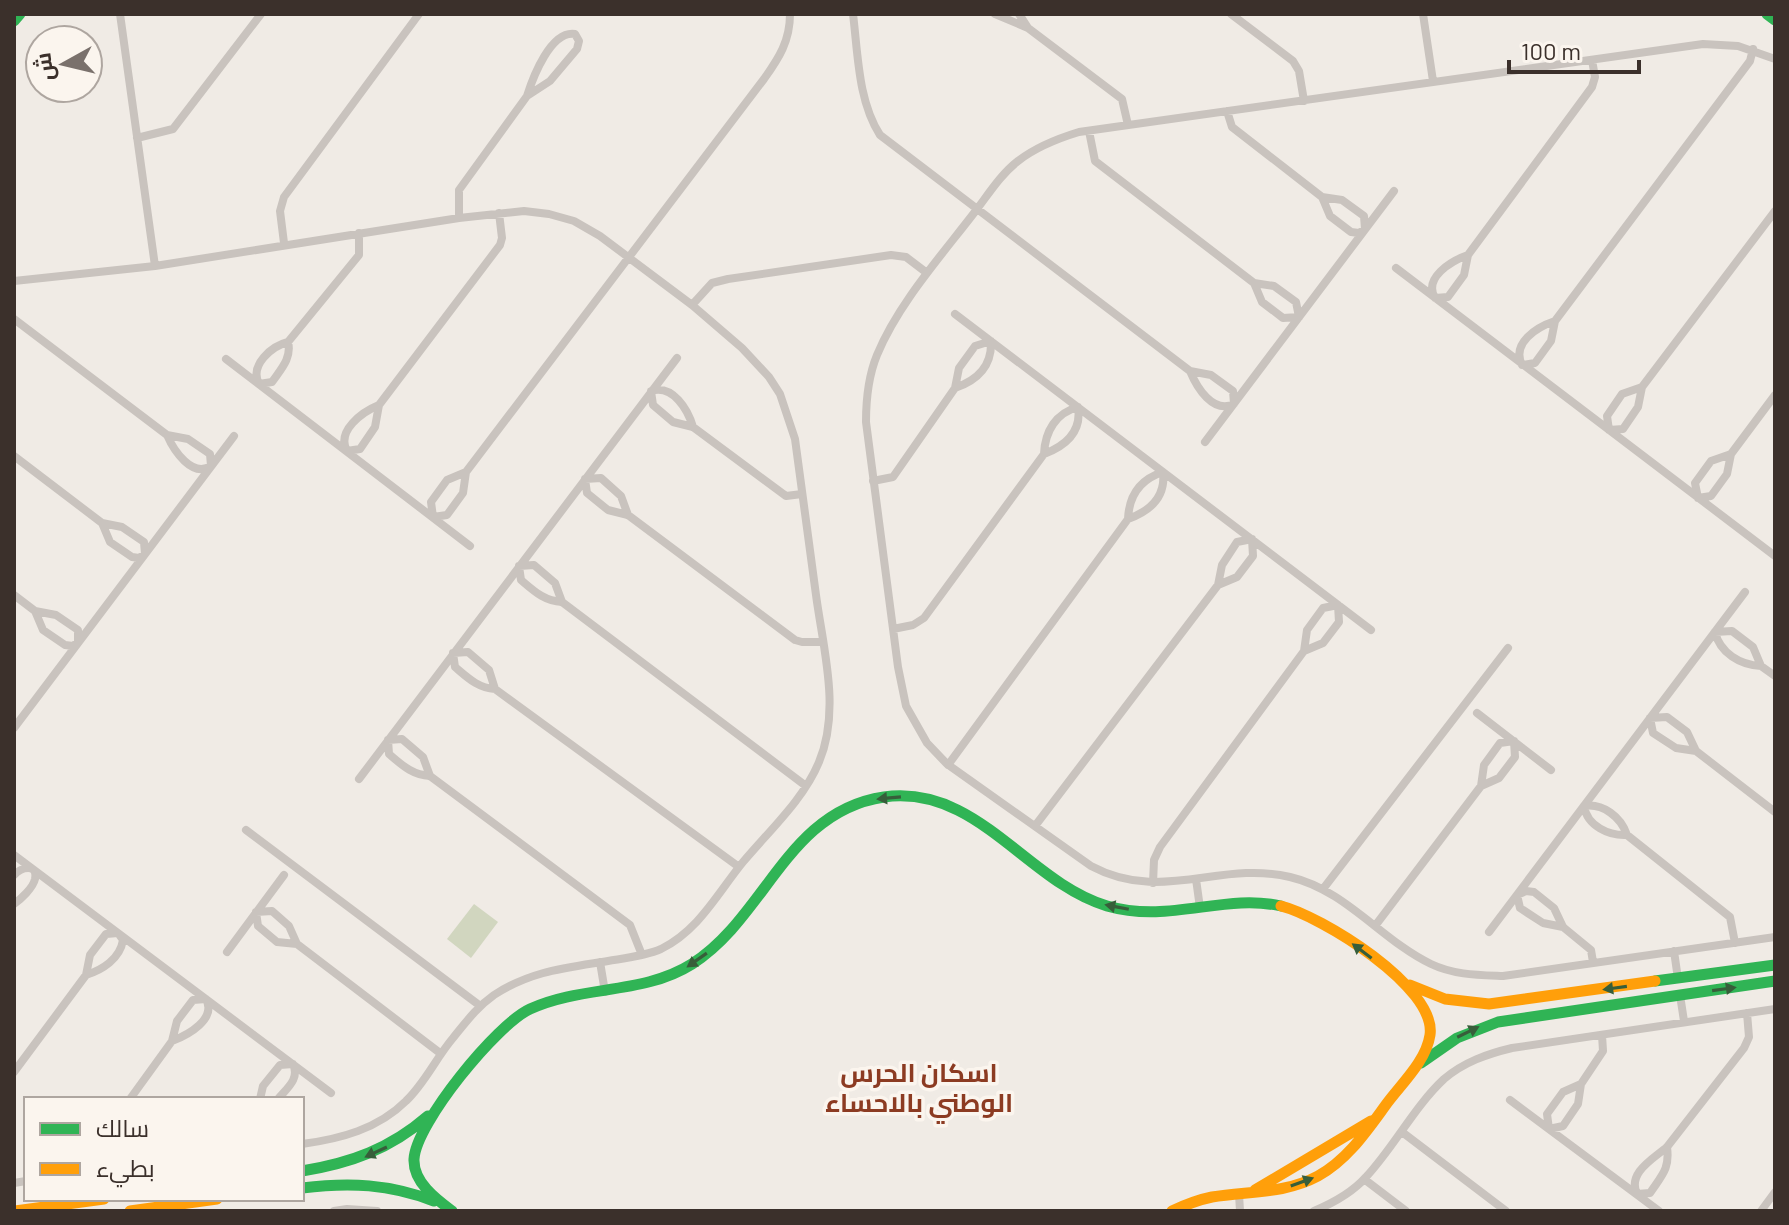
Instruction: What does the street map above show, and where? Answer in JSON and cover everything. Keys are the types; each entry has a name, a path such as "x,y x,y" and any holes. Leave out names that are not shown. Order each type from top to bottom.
{"main road":[{"path":"14,21 20,14"},
{"path":"1767,14 1775,20"},
{"path":"448,1208 420,1183 414,1155 417,1140 437,1108 493,1037 512,1018 552,1001 649,983 691,965 723,939 794,847 812,829 837,811 858,803 911,796 935,800 966,813 1063,884 1103,904 1158,913 1256,901 1294,909 1335,930 1419,998 1429,1016 1430,1031 1426,1047 1376,1119 1342,1159 1323,1173 1289,1187 1195,1201 1172,1211"},
{"path":"1400,980 1428,994 1465,1003 1489,1004 1775,965"},
{"path":"1405,1077 1439,1047 1473,1028 1572,1009 1775,981"},
{"path":"1570,994 1572,1009"},
{"path":"304,1171 346,1164 378,1152 401,1139 437,1108"},
{"path":"1245,1193 1376,1119"},
{"path":"304,1188 371,1182 404,1188 448,1208"},
{"path":"15,1211 89,1201"},
{"path":"130,1211 206,1201"}],"street":[{"path":"120,14 155,266"},
{"path":"137,138 173,129 261,14"},
{"path":"284,243 280,211 284,197 419,14"},
{"path":"433,517 447,515 463,493 466,472 784,49 790,33 790,14"},
{"path":"853,14 866,104 871,121 880,135 1190,371 1211,375 1233,391 1234,404"},
{"path":"995,14 1028,28 1122,99 1128,125"},
{"path":"1019,14 1028,28"},
{"path":"1231,14 1293,61 1299,71 1304,101"},
{"path":"1423,14 1433,81"},
{"path":"459,218 459,190 527,96 532,80 559,37 567,33 575,34 579,41 577,49 550,81 527,96"},
{"path":"1775,59 1753,49 1703,44 1128,125 1059,138 1038,147 1015,163 927,273 889,332 870,374 866,398 873,481 906,706 927,743 948,765 1104,873 1124,880 1153,883 1238,872 1292,877 1323,889 1410,952 1452,972 1503,976 1775,937"},
{"path":"1522,365 1535,363 1551,341 1555,321 1750,61 1753,49"},
{"path":"1435,298 1448,297 1464,275 1468,255 1592,87 1595,77 1592,60"},
{"path":"1227,111 1232,127 1322,197 1330,216 1351,232 1359,233 1365,229"},
{"path":"1089,131 1095,161 1254,283 1274,286 1296,302 1299,317"},
{"path":"1205,442 1394,191"},
{"path":"1322,197 1342,200 1364,216 1365,229"},
{"path":"14,281 155,266 284,243 459,218 524,211 549,214 574,221 600,236 692,305 757,362 780,394 795,439 830,700 828,726 819,763 806,786 694,926 659,949 642,955 536,973 517,980 479,1005 406,1101 391,1114 369,1128 304,1144"},
{"path":"1609,430 1623,429 1638,407 1642,387 1775,211"},
{"path":"347,451 343,444 344,437 360,415 379,405 500,245 499,213"},
{"path":"259,384 255,377 256,370 272,348 288,342 359,255 359,233"},
{"path":"692,305 712,283 891,255 906,257 927,273"},
{"path":"1435,298 1432,284 1448,263 1468,255"},
{"path":"1396,268 1775,556"},
{"path":"1254,283 1262,302 1283,318 1299,317"},
{"path":"955,314 1371,630"},
{"path":"14,319 167,435 176,454 197,469 205,470 211,466"},
{"path":"1522,365 1519,350 1535,328 1555,321"},
{"path":"873,481 893,477 955,388 959,368 975,346 991,341"},
{"path":"955,388 974,380 991,359 991,341"},
{"path":"259,384 272,382 287,360 290,351 288,342"},
{"path":"359,779 677,358"},
{"path":"226,359 470,546"},
{"path":"1190,371 1198,390 1219,406 1234,404"},
{"path":"1609,430 1607,416 1622,394 1642,387"},
{"path":"651,391 666,390 686,408 693,427"},
{"path":"651,391 653,405 673,422 693,427 786,496 802,494"},
{"path":"1698,498 1711,496 1727,474 1731,454 1775,395"},
{"path":"347,451 360,449 375,427 379,405"},
{"path":"893,629 913,625 924,618 1044,454 1047,434 1063,411 1078,407"},
{"path":"1044,454 1063,446 1079,425 1078,407"},
{"path":"167,435 179,435 210,454 211,466"},
{"path":"14,728 234,436"},
{"path":"1698,498 1695,483 1711,461 1731,454"},
{"path":"14,456 102,523 122,527 144,542 145,554"},
{"path":"433,517 431,502 447,480 466,472"},
{"path":"1128,519 1147,511 1163,490 1163,472"},
{"path":"948,765 1128,519 1132,499 1148,477 1163,472"},
{"path":"585,479 601,478 621,496 628,515"},
{"path":"585,479 587,493 608,510 628,515 795,640 822,642"},
{"path":"102,523 110,542 132,557 139,558 145,554"},
{"path":"1218,585 1237,577 1253,556 1252,539"},
{"path":"1035,826 1218,585 1222,565 1237,542 1252,539"},
{"path":"519,566 534,565 555,583 562,602"},
{"path":"519,566 521,580 542,597 562,602 806,786"},
{"path":"1489,932 1745,592"},
{"path":"14,595 35,611 56,615 78,630 78,642"},
{"path":"1304,651 1323,643 1339,622 1338,605"},
{"path":"1153,883 1154,860 1160,847 1304,651 1307,630 1323,608 1338,605"},
{"path":"35,611 43,630 65,645 73,646 78,642"},
{"path":"1715,632 1732,631 1753,647 1761,666"},
{"path":"1715,632 1719,647 1742,662 1761,666 1775,676"},
{"path":"1323,889 1508,648"},
{"path":"453,653 468,652 489,670 495,689"},
{"path":"453,653 455,667 476,684 495,689 739,867"},
{"path":"1477,713 1551,770"},
{"path":"1650,718 1667,717 1687,732 1696,751 1775,812"},
{"path":"1650,718 1653,733 1676,748 1696,751"},
{"path":"388,740 402,739 413,748 423,757 430,776"},
{"path":"388,740 389,754 410,771 430,776 630,925 642,955"},
{"path":"1375,926 1481,786 1499,778 1515,757 1514,741"},
{"path":"1481,786 1484,765 1500,743 1514,741"},
{"path":"1584,806 1601,806 1621,822 1627,835 1730,917 1735,943"},
{"path":"1584,806 1585,815 1600,828 1610,834 1627,835"},
{"path":"246,830 479,1005"},
{"path":"14,855 331,1093"},
{"path":"14,875 19,869 32,869"},
{"path":"14,904 34,882 32,869"},
{"path":"227,952 284,875"},
{"path":"1196,879 1200,908"},
{"path":"1517,895 1534,892 1554,908 1563,927 1591,950 1593,962"},
{"path":"1517,895 1520,908 1543,923 1563,927"},
{"path":"256,912 272,911 289,926 297,944 440,1053"},
{"path":"256,912 258,926 277,942 297,944"},
{"path":"86,975 104,968 121,947 123,940 118,933"},
{"path":"14,1072 86,975 90,955 106,934 118,933"},
{"path":"1674,951 1678,979"},
{"path":"600,962 605,992"},
{"path":"1680,995 1684,1021"},
{"path":"172,1041 191,1034 208,1013 206,999"},
{"path":"131,1097 172,1041 177,1021 193,1000 206,999"},
{"path":"1314,1211 1334,1202 1364,1179 1444,1080 1485,1054 1775,1009"},
{"path":"1637,1194 1633,1187 1634,1180 1650,1158 1667,1147 1744,1048 1749,1037 1747,1013"},
{"path":"1549,1129 1563,1126 1578,1104 1581,1084 1603,1051 1602,1035"},
{"path":"260,1097 263,1086 280,1065 293,1064"},
{"path":"280,1097 295,1079 293,1064"},
{"path":"1549,1129 1547,1114 1563,1092 1581,1084"},
{"path":"1510,1100 1659,1211"},
{"path":"1402,1132 1506,1211"},
{"path":"1637,1194 1650,1193 1665,1171 1669,1161 1667,1147"},
{"path":"1364,1179 1406,1211"},
{"path":"1761,1211 1775,1192"},
{"path":"1240,1211 1245,1193"},
{"path":"334,1211 377,1211"}],"green space":[{"path":"474,904 498,922 471,958 447,939"}],"traffic: fast":[{"path":"14,21 20,14"},
{"path":"1767,14 1775,20"},
{"path":"452,1211 427,1189 417,1175 414,1159 418,1143 428,1122 460,1076 498,1034 530,1009 550,1001 653,981 692,964 718,944 740,920 800,844 823,822 851,806 884,797 917,797 947,805 974,819 1051,877 1078,894 1107,906 1153,912 1238,903 1281,906"},
{"path":"1655,981 1775,965"},
{"path":"1421,1063 1457,1038 1498,1022 1775,981"},
{"path":"304,1171 369,1153 414,1128 428,1116"},
{"path":"304,1188 369,1186 434,1201"}],"traffic: slow":[{"path":"1172,1211 1212,1197 1293,1186 1318,1176 1347,1154 1363,1135 1412,1073 1428,1045 1427,1016 1415,996 1396,976 1348,939 1299,912 1281,906"},
{"path":"1410,985 1445,999 1489,1004 1655,981"},
{"path":"1255,1190 1371,1121"},
{"path":"15,1211 89,1201"},
{"path":"130,1211 202,1201"}],"district":[{"name":"اسكان الحرس الوطني بالاحساء","path":"919,1088"}]}
